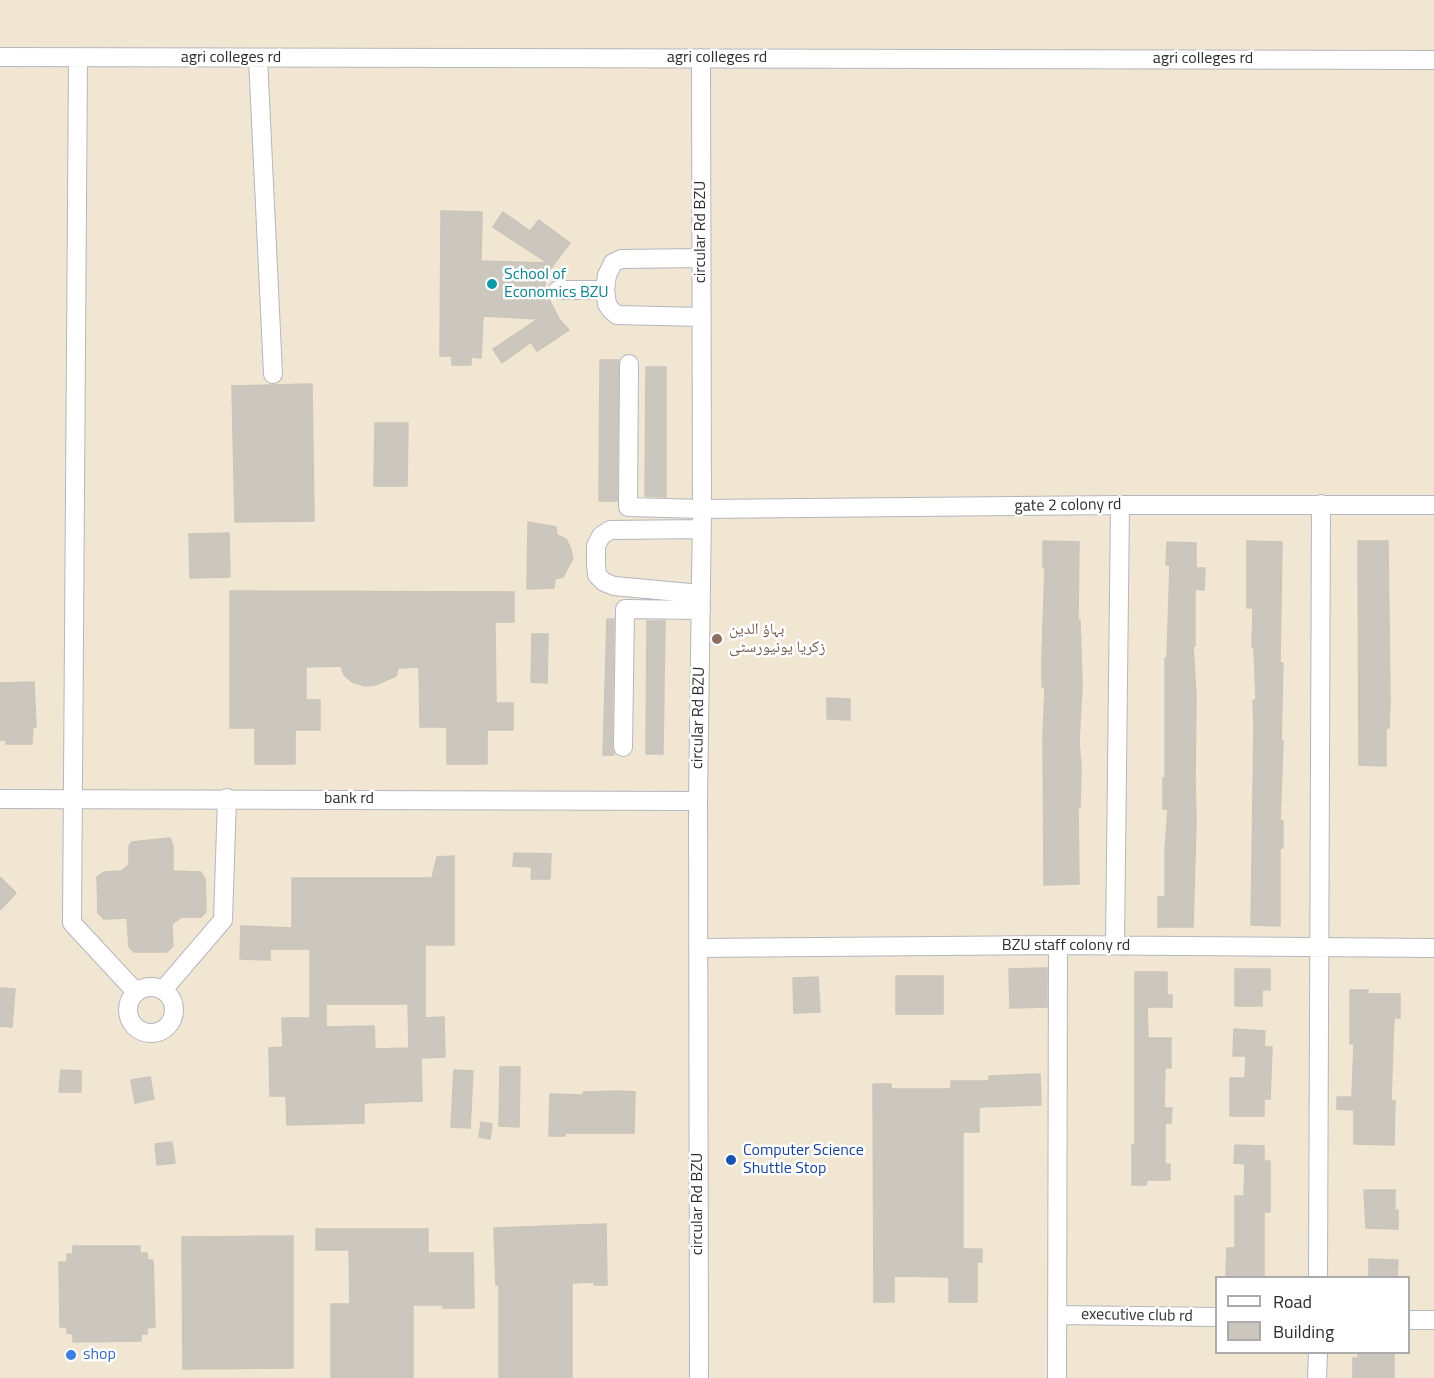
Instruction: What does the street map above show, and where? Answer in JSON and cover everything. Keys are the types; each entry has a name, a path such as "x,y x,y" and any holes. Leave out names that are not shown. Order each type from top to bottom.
{"street":[{"name":"agri colleges rd","path":"0,57 1434,60"},
{"path":"78,58 72,923 136,992"},
{"path":"258,58 273,374"},
{"name":"circular Rd BZU","path":"699,1378 698,801 702,529 700,58"},
{"path":"701,258 621,259 613,263 607,275 605,290 607,304 617,315 701,317"},
{"path":"558,290 605,290"},
{"name":"gate 2 colony rd","path":"629,364 628,507 702,509 1434,505"},
{"path":"1318,1276 1321,504"},
{"path":"1115,945 1120,505"},
{"path":"701,602 625,589 604,582 597,575 596,546 601,537 610,530 702,529"},
{"path":"622,747 625,609 701,602"},
{"path":"163,990 223,920 227,798"},
{"name":"bank rd","path":"0,799 698,801"},
{"path":"1057,1378 1058,945"},
{"name":"BZU staff colony rd","path":"698,948 1115,945 1434,948"},
{"path":"149,987 163,990 172,1001 173,1015 166,1027 153,1032 139,1029 130,1018 129,1004 136,992 149,987"},
{"name":"executive club rd","path":"1057,1315 1215,1317"},
{"path":"1410,1320 1434,1320"},
{"path":"1317,1378 1318,1354"}],"shaded area":[{"name":"بہاؤ الدین زکریا یونیورسٹی","path":"0,0 1434,0 1434,1378 0,1378"}],"building":[{"name":"School of Economics BZU","path":"441,211 482,212 481,261 548,263 493,227 503,212 530,231 539,220 570,243 545,276 545,291 559,319 569,330 537,351 531,342 502,363 493,349 538,319 483,316 481,358 471,357 471,365 452,365 452,356 440,356"},
{"path":"600,360 619,360 617,501 599,501"},
{"path":"646,367 666,367 666,497 645,496"},
{"path":"312,384 314,521 235,522 232,386"},
{"path":"375,423 408,423 407,486 374,486"},
{"path":"528,522 556,527 557,535 566,539 570,547 573,558 563,577 555,579 554,588 527,589"},
{"path":"229,533 230,577 190,578 189,534"},
{"path":"1043,541 1079,542 1078,620 1080,620 1082,686 1079,741 1080,807 1078,807 1079,884 1044,885 1045,687 1042,687 1042,656 1045,568 1043,568"},
{"path":"1247,541 1282,542 1280,663 1283,663 1281,741 1283,741 1280,821 1283,821 1283,848 1280,848 1280,926 1251,925 1253,700 1256,700 1254,647 1252,647 1253,608 1247,608"},
{"path":"1358,541 1388,541 1390,699 1389,728 1386,728 1386,766 1359,765"},
{"path":"1167,542 1196,543 1196,568 1205,568 1204,590 1195,589 1195,646 1193,646 1196,696 1196,822 1193,927 1158,927 1158,897 1165,897 1168,809 1163,809 1165,658 1167,658 1170,565 1166,565"},
{"path":"230,591 514,592 514,622 495,622 496,703 513,703 513,730 487,730 487,764 447,764 447,727 420,727 419,667 398,668 396,676 375,685 365,686 352,682 344,675 341,666 306,667 306,700 320,700 320,730 295,730 295,764 255,764 255,728 230,728"},
{"path":"607,619 614,619 612,747 614,755 603,755"},
{"path":"647,621 665,621 663,754 646,754"},
{"path":"532,634 548,634 547,683 531,682"},
{"path":"34,682 36,727 33,727 32,744 6,744 6,740 0,740 0,683"},
{"path":"827,698 850,699 850,720 827,719"},
{"path":"170,838 173,846 173,871 201,872 205,879 206,912 201,917 182,917 172,924 173,946 167,952 134,952 129,947 127,918 104,919 98,913 97,877 104,872 121,871 129,865 129,846 132,842"},
{"path":"514,853 551,854 550,879 531,879 532,867 513,866"},
{"path":"454,856 454,945 425,945 425,1018 444,1017 445,1057 421,1058 422,1101 364,1103 364,1123 287,1125 286,1096 270,1096 269,1048 283,1047 282,1018 310,1018 310,949 270,949 270,960 240,959 241,926 292,928 292,878 432,878 437,857","holes":["326,1004 408,1004 409,1048 375,1049 374,1026 326,1027"]},
{"path":"0,877 16,893 0,910"},
{"path":"1047,968 1047,1007 1010,1008 1009,969"},
{"path":"1235,969 1270,969 1270,990 1262,990 1262,1006 1235,1006"},
{"path":"1135,972 1167,972 1167,995 1172,995 1172,1007 1147,1007 1148,1038 1171,1038 1171,1068 1165,1068 1164,1108 1172,1108 1171,1123 1165,1123 1165,1164 1170,1164 1170,1180 1147,1180 1146,1185 1132,1185 1132,1145 1135,1145"},
{"path":"896,976 943,976 943,1014 896,1014"},
{"path":"818,977 820,1012 794,1013 793,978"},
{"path":"0,988 15,989 12,1027 0,1026"},
{"path":"1350,990 1368,990 1368,994 1400,994 1400,1018 1394,1018 1393,1039 1391,1101 1395,1101 1394,1145 1354,1144 1354,1110 1337,1109 1337,1097 1352,1097 1354,1044 1350,1044"},
{"path":"1234,1029 1265,1031 1264,1047 1272,1047 1270,1099 1264,1099 1264,1116 1230,1116 1230,1078 1245,1078 1246,1056 1233,1056"},
{"path":"500,1067 520,1067 519,1127 499,1126"},
{"path":"61,1070 81,1071 81,1092 59,1092"},
{"path":"454,1070 473,1071 470,1128 451,1127"},
{"path":"1040,1074 1041,1105 979,1107 979,1132 963,1132 963,1249 982,1249 982,1262 977,1262 977,1302 949,1302 949,1277 894,1276 894,1302 874,1302 873,1084 891,1084 891,1089 951,1089 951,1081 989,1081 989,1076"},
{"path":"150,1077 154,1099 135,1103 131,1080"},
{"path":"583,1092 635,1092 634,1133 565,1133 565,1136 549,1136 550,1094 583,1095"},
{"path":"481,1122 492,1124 490,1139 479,1137"},
{"path":"172,1142 175,1163 157,1165 155,1144"},
{"path":"1235,1145 1264,1146 1264,1161 1270,1161 1270,1212 1264,1212 1264,1276 1226,1276 1227,1248 1235,1248 1235,1196 1244,1196 1245,1164 1234,1163"},
{"path":"1364,1190 1395,1190 1398,1229 1366,1228"},
{"path":"606,1224 607,1285 594,1285 594,1282 572,1283 572,1378 499,1378 499,1285 496,1285 494,1228"},
{"path":"316,1229 428,1229 428,1253 473,1253 474,1308 413,1305 413,1378 331,1378 331,1304 350,1304 349,1250 316,1250"},
{"path":"293,1236 293,1368 183,1369 182,1237"},
{"path":"73,1246 140,1246 140,1253 147,1253 148,1260 153,1260 155,1327 147,1328 147,1334 141,1334 141,1341 73,1342 73,1334 67,1333 67,1327 60,1327 59,1262 67,1262 67,1254 73,1254"},
{"path":"1369,1259 1398,1260 1397,1276 1369,1276"},
{"path":"1358,1354 1394,1354 1394,1378 1353,1378 1353,1358 1358,1358"}],"place":[{"name":"School of Economics BZU","path":"492,284"},
{"name":"بہاؤ الدین زکریا یونیورسٹی","path":"717,639"},
{"name":"Computer Science Shuttle Stop","path":"731,1160"},
{"name":"shop","path":"71,1355"}]}
